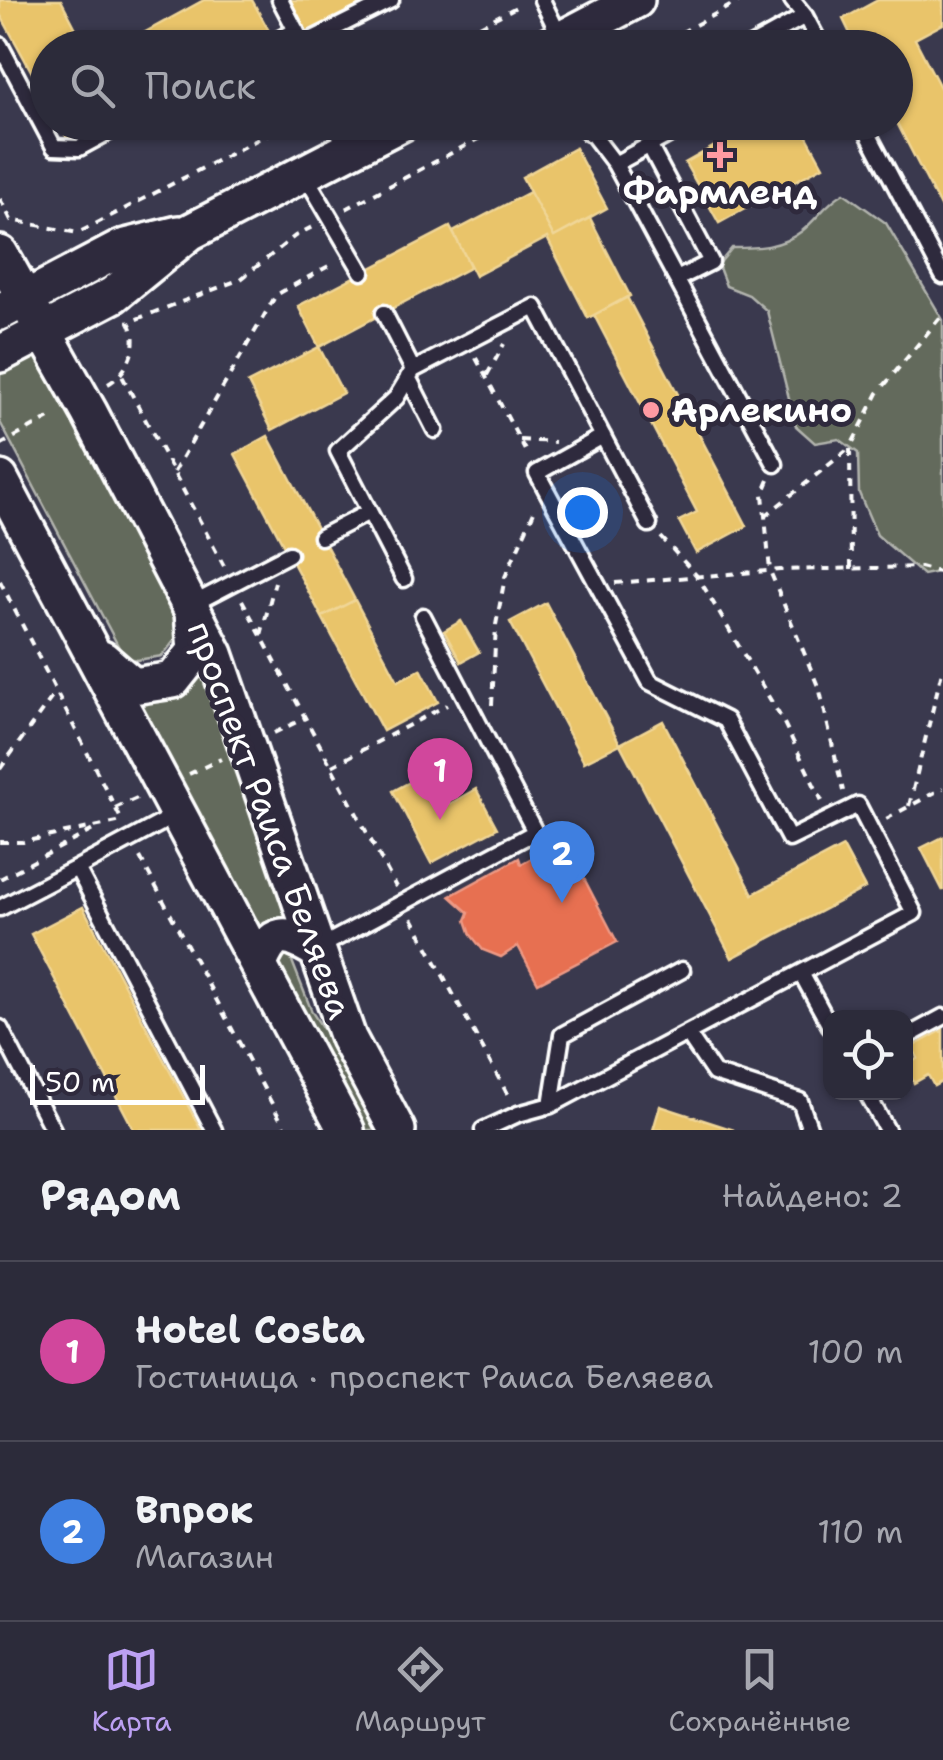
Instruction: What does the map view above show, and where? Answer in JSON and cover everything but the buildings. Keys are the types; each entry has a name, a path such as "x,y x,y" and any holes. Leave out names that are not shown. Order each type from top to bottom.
{"street":[{"path":"579,30 636,0"},
{"path":"0,354 113,294 190,232 305,174 338,140"},
{"path":"13,306 122,248 190,232"},
{"name":"проспект Раиса Беляева","path":"0,254 13,306 42,331 192,604 215,654 348,1038 397,1130"},
{"name":"проспект Раиса Беляева","path":"0,479 346,1130"},
{"path":"94,652 132,686 174,680 196,652 192,604"},
{"path":"259,965 264,951 280,936 292,936 315,950"}],"lane":[{"path":"280,0 295,30"},
{"path":"325,30 391,0"},
{"path":"542,0 550,30"},
{"path":"792,0 812,30"},
{"path":"780,30 805,16"},
{"path":"0,45 30,102"},
{"path":"50,140 54,147 79,148 93,140"},
{"path":"596,140 615,164 776,464"},
{"path":"615,164 660,140"},
{"path":"871,140 943,276"},
{"path":"650,146 711,262 677,279"},
{"path":"305,174 362,272"},
{"path":"404,579 338,452 396,398 411,373 535,307 650,524"},
{"path":"384,313 435,430"},
{"path":"483,1130 551,1105 914,912 858,805 788,839 726,720 650,682 541,480 603,436"},
{"path":"321,537 369,512"},
{"path":"192,604 285,556"},
{"path":"315,950 535,832 422,616"},
{"path":"0,908 179,813"},
{"path":"77,868 214,1130"},
{"path":"551,1105 562,1036 682,970"},
{"path":"801,973 823,1013"},
{"path":"913,1033 943,1017"},
{"path":"0,1028 53,1130"},
{"path":"687,1033 714,1073 800,1101 810,1130"},
{"path":"870,1100 887,1130"}],"path":[{"path":"472,30 531,0"},
{"path":"687,30 742,0"},
{"path":"0,199 11,220 78,233 256,140"},
{"path":"476,140 295,236 241,279 130,322 135,332 122,376 518,1114"},
{"path":"174,472 276,295 352,254"},
{"path":"765,516 850,448 878,393 943,314"},
{"path":"467,342 541,480 505,577 496,625 490,745"},
{"path":"0,445 64,410"},
{"path":"850,448 851,568"},
{"path":"776,464 763,494 770,571 820,691 848,810"},
{"path":"650,524 698,577 783,721 831,818"},
{"path":"261,635 285,556"},
{"path":"596,584 851,568 920,567 943,573"},
{"path":"0,581 130,840 286,1130"},
{"path":"909,806 943,666"},
{"path":"0,769 55,694"},
{"path":"331,767 464,696"},
{"path":"260,740 306,718"},
{"path":"188,774 234,752"},
{"path":"870,828 943,788"},
{"path":"115,808 146,794"},
{"path":"0,842 23,842 122,820"},
{"path":"0,879 99,827"}],"green space":[{"path":"844,193 886,223 943,320 943,571 923,575 877,535 859,493 858,453 839,439 815,443 796,426 767,311 749,295 726,286 718,265 732,248 768,246 794,237"},
{"path":"33,345 179,618 178,636 162,656 137,660 124,657 0,422 0,362"},
{"path":"206,658 292,926 259,939 132,692"},
{"path":"284,951 290,956 312,1012 384,1130 360,1130 274,957"}],"place":[{"name":"Фармленд","path":"720,155"},
{"name":"Арлекино","path":"651,410"},
{"name":"Hotel Costa","path":"440,820"},
{"name":"Впрок","path":"562,903"}]}
